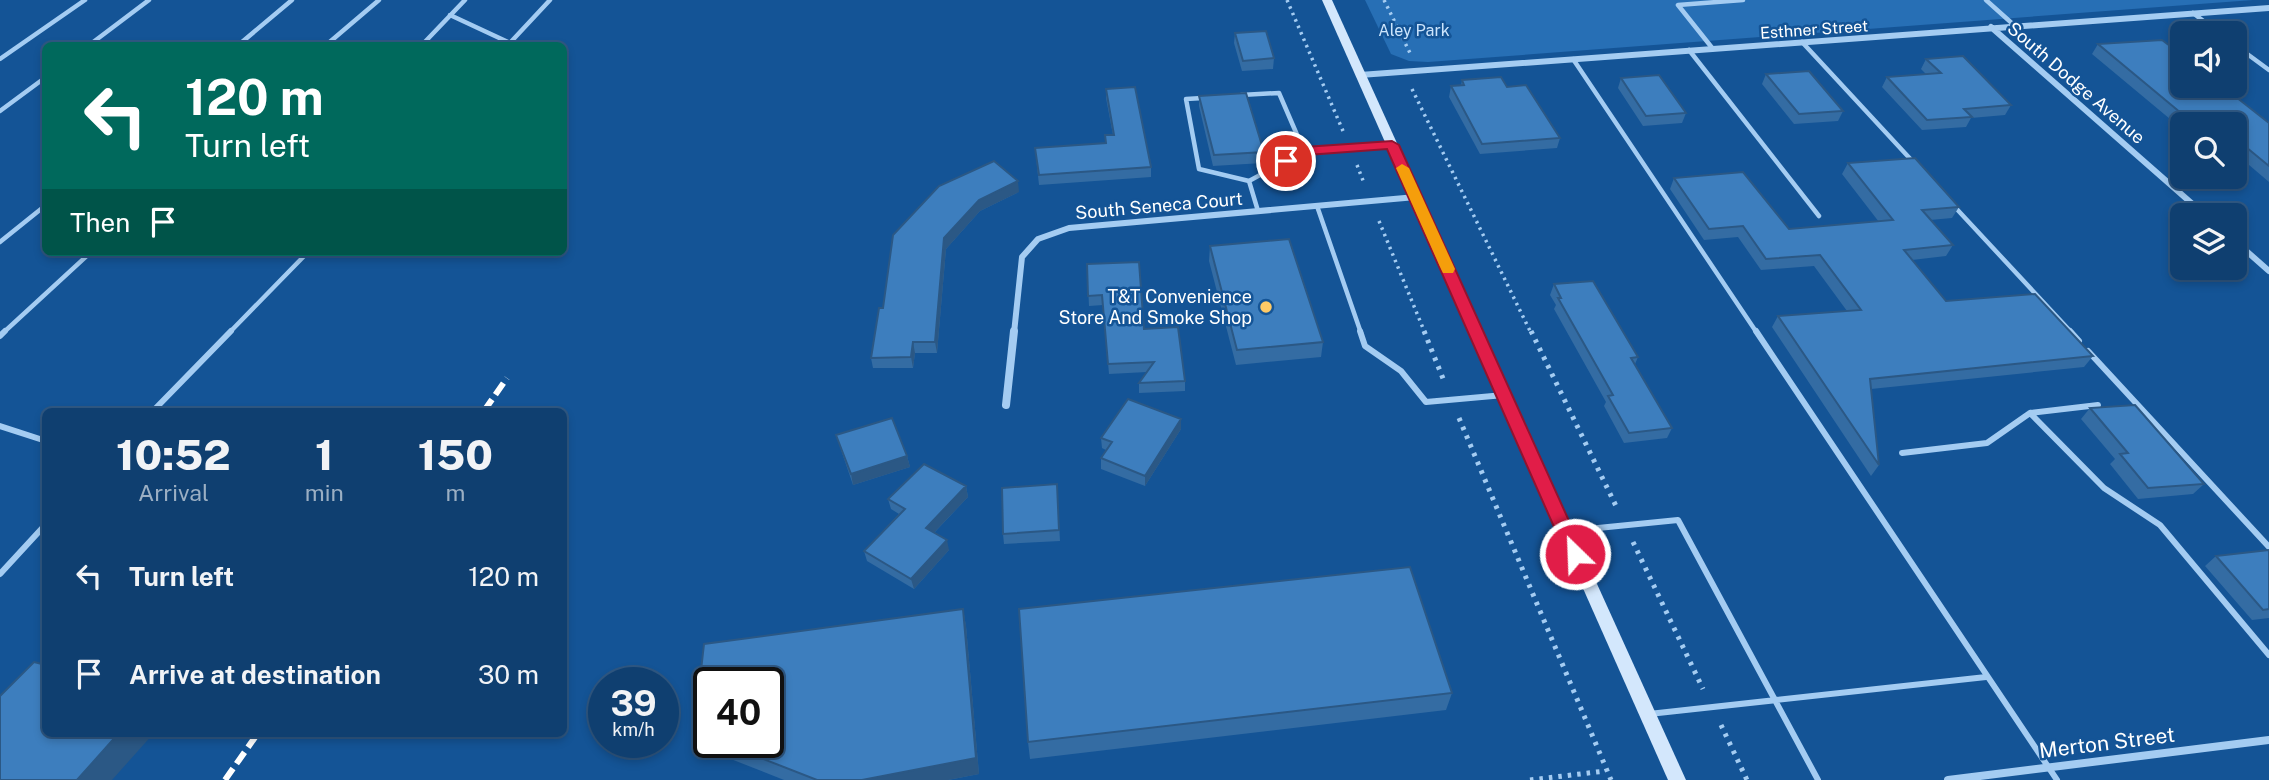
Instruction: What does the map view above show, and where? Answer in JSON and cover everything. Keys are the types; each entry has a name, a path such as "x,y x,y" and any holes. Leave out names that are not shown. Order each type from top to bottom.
{"street":[{"path":"1326,0 1677,780"},
{"name":"Esthner Street","path":"1360,75 2269,8"},
{"name":"South Dodge Avenue","path":"1991,27 2191,203"},
{"name":"South Seneca Court","path":"1006,405 1022,257 1038,239 1069,228 1416,198"},
{"path":"2247,252 2269,271"},
{"name":"Merton Street","path":"1948,780 2269,740"}],"lane":[{"path":"0,59 85,0"},
{"path":"93,42 149,0"},
{"path":"242,42 292,0"},
{"path":"330,42 379,0"},
{"path":"425,42 465,0"},
{"path":"511,42 550,0"},
{"path":"1713,49 1678,5 1743,0"},
{"path":"1986,0 2015,26"},
{"path":"2193,13 2203,21"},
{"path":"450,15 505,42"},
{"path":"1802,42 1923,173"},
{"path":"1689,50 1819,216"},
{"path":"2247,54 2269,70"},
{"path":"1573,59 2057,780"},
{"path":"0,111 42,80"},
{"path":"1232,96 1279,93 1304,151"},
{"path":"1209,97 1186,99 1199,169 1249,181 1304,151 1392,145"},
{"path":"1249,181 1258,211"},
{"path":"1951,203 2269,547"},
{"path":"1317,206 1365,346 1401,371 1426,402 1504,395"},
{"path":"0,242 42,208"},
{"path":"0,336 87,256"},
{"path":"156,408 304,256"},
{"path":"1902,453 1987,443 2030,413 2098,405"},
{"path":"2030,413 2104,488 2160,525 2269,655"},
{"path":"0,426 42,439"},
{"path":"1565,531 1678,520 1818,780"},
{"path":"0,574 42,528"},
{"path":"1647,714 1986,677"}],"path":[{"path":"1384,0 1411,54 1412,88 1747,780"},
{"path":"1530,780 1606,771"}],"green space":[{"name":"Aley Park","path":"1365,0 2253,0 1428,62 1409,61 1391,54"}],"building":[{"path":"1266,31 1274,58 1243,61 1235,33"},
{"path":"2162,40 2170,46 2170,98 2237,98 2269,123 2269,166 2247,148 2247,112 2180,112 2098,44"},
{"path":"1963,56 2011,105 1964,109 1972,117 1927,120 1887,77 1941,73 1926,59"},
{"path":"1809,71 1843,111 1799,114 1766,74"},
{"path":"1659,75 1686,113 1646,116 1621,78"},
{"path":"1501,77 1507,87 1526,85 1560,138 1482,144 1451,86 1464,85 1462,80"},
{"path":"1135,87 1151,167 1039,175 1035,148 1106,143 1105,135 1114,135 1106,89"},
{"path":"1246,93 1264,152 1214,155 1199,96"},
{"path":"1915,158 1959,207 1922,210 1953,245 1904,250 1946,301 2035,294 2093,356 1870,379 1879,465 1778,316 1861,310 1820,255 1766,259 1743,226 1709,229 1674,178 1743,172 1789,229 1893,220 1848,163"},
{"path":"994,161 1018,181 979,200 944,238 935,342 913,342 911,357 871,358 879,308 883,308 893,235 939,186"},
{"path":"1289,239 1323,342 1237,350 1210,246"},
{"path":"1139,262 1144,329 1178,327 1185,381 1139,383 1154,362 1108,364 1102,295 1088,296 1087,264"},
{"path":"1593,281 1638,357 1631,358 1672,428 1629,433 1608,396 1613,395 1558,298 1561,298 1554,284"},
{"path":"1128,399 1181,419 1145,476 1101,458 1112,442 1101,438"},
{"path":"2135,405 2204,484 2148,488 2120,454 2128,453 2090,408"},
{"path":"892,418 907,456 851,474 836,435"},
{"path":"924,464 966,486 926,528 947,540 911,579 864,551 905,509 888,499"},
{"path":"1057,484 1059,530 1003,534 1002,488"},
{"path":"2269,550 2269,609 2263,610 2216,556"},
{"path":"1410,567 1452,693 1028,742 1019,609"},
{"path":"963,609 976,758 862,780 817,780 761,758 784,758 784,667 701,667 704,644"},
{"path":"34,662 42,664 42,737 115,737 77,780 0,780 0,696"}],"railway":[{"path":"486,408 507,378"},
{"path":"225,780 255,737"}],"slow traffic":[{"path":"1402,168 1448,269"}],"place":[{"name":"T&T Convenience Store And Smoke Shop","path":"1266,307"}],"route":[{"path":"1286,161 1304,151 1392,145 1575,554"}]}
